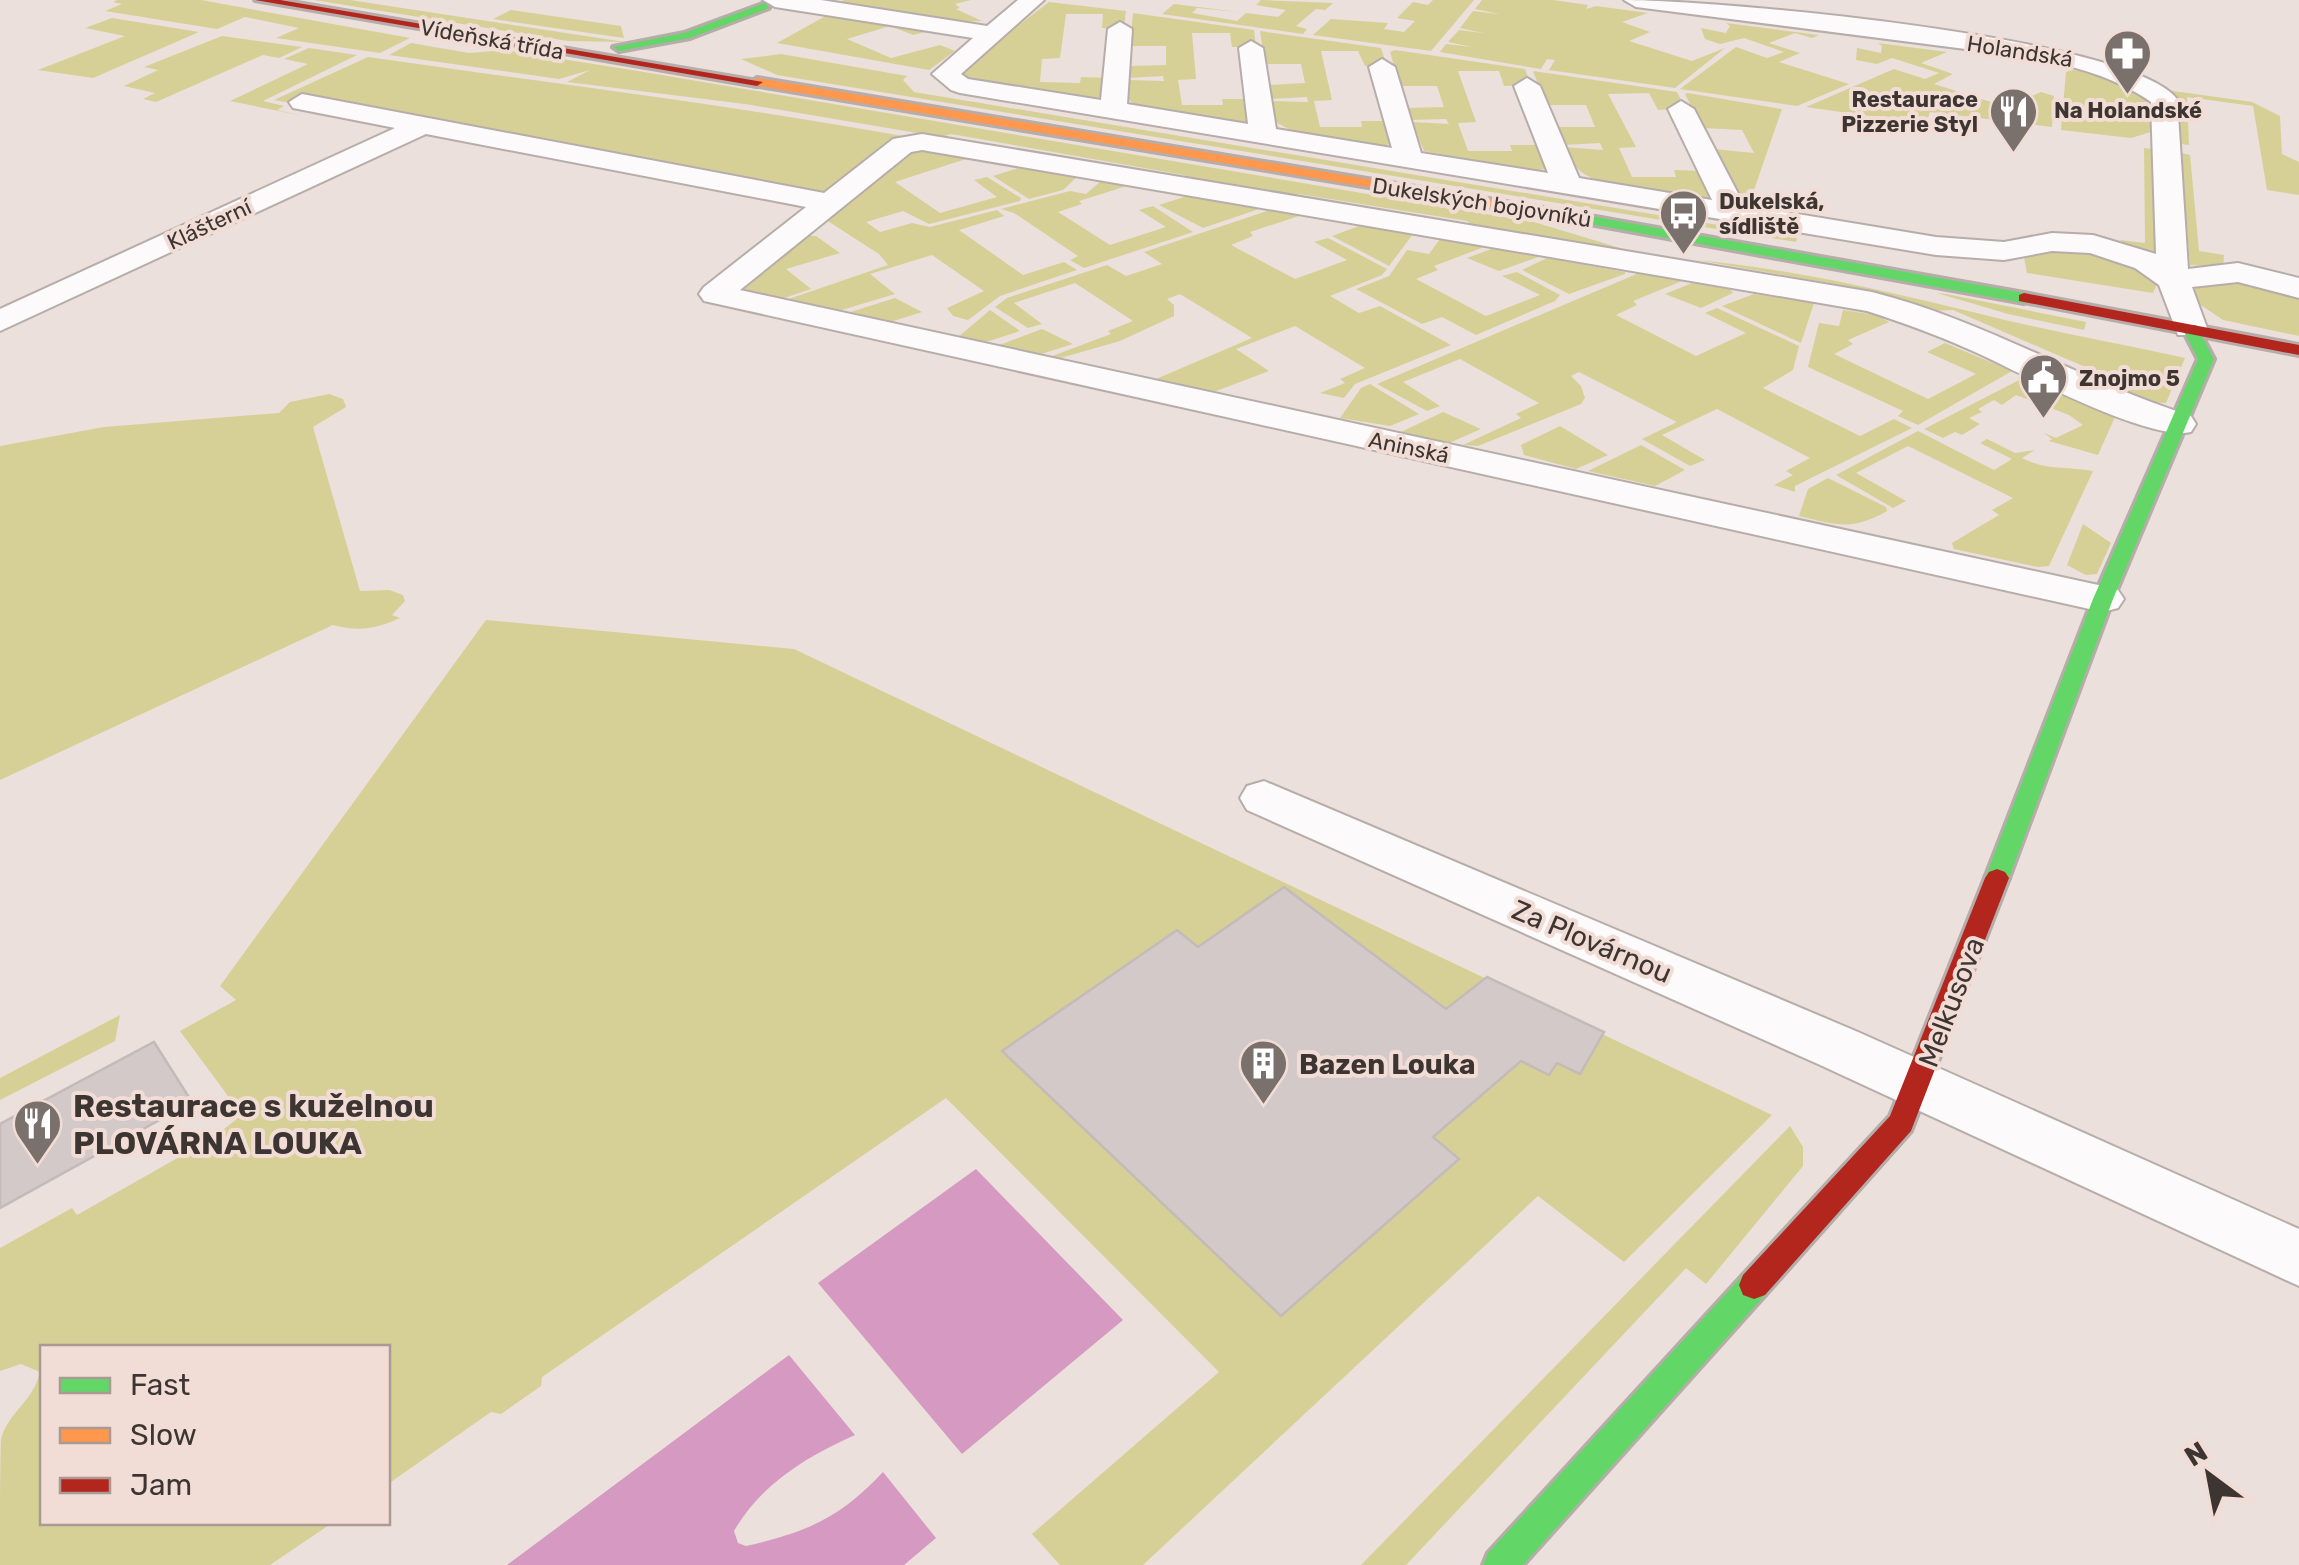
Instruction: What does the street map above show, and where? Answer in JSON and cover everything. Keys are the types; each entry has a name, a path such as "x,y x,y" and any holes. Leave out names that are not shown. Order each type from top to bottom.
{"main road":[{"name":"Vídeňská třída","path":"260,0 664,68"},
{"path":"536,46 590,49 658,42 686,36 772,2"},
{"path":"664,68 727,43 772,2"},
{"path":"664,68 669,56 772,2"},
{"path":"727,43 742,67 791,88"},
{"name":"Dukelských bojovníků","path":"664,68 1752,246 2299,350"},
{"name":"Melkusova","path":"1500,1565 1901,1123 1920,1085 2103,599 2206,359 2190,328"}],"street":[{"path":"772,2 988,33 1032,0"},
{"name":"Holandská","path":"1636,0 1744,7 2028,50 2079,60 2142,82 2164,99 2173,280 2190,328"},
{"path":"1113,110 1120,29"},
{"name":"Dukelských bojovníků","path":"988,33 945,74 947,78 960,85 1977,251 2018,250 2052,242 2093,244 2146,261 2173,280"},
{"path":"1251,48 1262,135"},
{"name":"Dukelských bojovníků","path":"1382,67 1408,159"},
{"name":"Dukelských bojovníků","path":"1526,86 1568,185"},
{"path":"302,102 830,203"},
{"path":"1681,109 1733,212"},
{"name":"Klášterní","path":"0,320 418,126"},
{"name":"Dukelských bojovníků","path":"715,294 903,145 922,142 1872,302 1926,319 2105,399 2178,424"},
{"path":"2173,280 2238,272 2299,288"},
{"name":"Aninská","path":"715,294 2103,599"},
{"name":"Za Plovárnou","path":"1264,798 1920,1085 2299,1258"}],"shaded area":[{"path":"201,0 410,38 380,53 276,38 299,28 245,17 217,29 105,11 122,4 113,2"},
{"path":"314,0 350,0 625,42 568,41"},
{"path":"844,0 971,0 955,4 960,8 956,9 982,21 951,22 836,4"},
{"path":"1261,0 1333,3 1325,10 1316,9 1296,26 1307,29 1303,34 1162,14 1174,4 1239,12 1197,8 1192,13 1237,21 1246,13 1278,17 1286,10 1256,5"},
{"path":"1433,0 1474,0 1431,51 1313,35 1331,19 1388,23 1384,29 1404,32 1415,21 1397,18 1413,2 1428,5"},
{"path":"1482,0 1553,0 1588,5 1586,9 1596,6 1648,13 1622,22 1650,32 1629,41 1692,61 1725,48 1675,88 1549,70 1555,60 1547,59 1541,69 1440,52 1446,44 1472,47 1448,42 1459,30 1483,33 1460,28 1473,11 1499,14 1475,9"},
{"path":"1049,2 1126,11 1124,28 1102,28 1103,14 1066,14 1060,58 1042,59 1040,82 1080,83 1081,77 1108,78 1107,98 1096,101 965,77 961,72 965,66"},
{"path":"511,10 621,26 624,38 493,19"},
{"path":"831,13 933,30 913,35 890,26 847,39 891,58 940,45 955,51 929,70 777,43"},
{"path":"1133,13 1254,30 1256,47 1232,47 1230,33 1192,33 1196,79 1178,80 1182,105 1223,105 1222,99 1251,99 1254,122 1243,124 1139,108 1129,100 1129,80 1164,81 1163,76 1128,78 1129,66 1166,65 1166,46 1130,46"},
{"path":"112,18 199,32 93,78 38,70 125,36 85,28"},
{"path":"1726,23 1819,35 1812,38 1795,33 1769,43 1800,53 1779,62 1849,84 1797,106 1680,89 1736,47 1767,58 1784,52 1744,38 1720,44 1705,39 1701,28 1726,33 1730,26"},
{"path":"1260,31 1381,48 1387,66 1365,66 1358,51 1321,51 1332,100 1314,101 1320,127 1362,127 1361,121 1390,121 1395,144 1332,141 1273,120 1271,101 1308,102 1307,97 1270,99 1268,85 1305,83 1301,64 1265,64"},
{"path":"222,36 302,47 279,58 263,55 156,102 143,99 155,93 124,86 158,70 144,67"},
{"path":"411,43 469,53 505,50 638,71 1534,222 1630,251 1628,254 1476,228 1467,221 1191,180 1184,175 951,134 941,137 745,104 567,82 590,70 559,79 389,55"},
{"path":"1878,43 1947,52 1921,63 1953,74 1934,84 2007,107 2041,92 2054,96 2052,127 1930,112 1926,124 1806,107 1894,69 1925,79 1939,73 1892,58 1877,64 1856,60 1857,48 1881,53"},
{"path":"309,48 357,55 263,101 284,106 277,110 303,116 230,101 308,64 284,59"},
{"path":"1390,52 1525,69 1531,85 1504,86 1499,71 1458,71 1476,122 1458,123 1468,151 1512,151 1510,145 1541,145 1550,168 1533,171 1424,151 1412,122 1449,124 1446,119 1411,120 1406,108 1444,107 1437,86 1400,86"},
{"path":"781,54 907,76 903,80 914,92 1797,238 1796,242 777,75 741,59"},
{"path":"368,57 903,136 835,192 821,195 274,100"},
{"path":"1533,71 1677,92 1685,108 1658,110 1649,93 1608,94 1636,147 1619,148 1632,177 1676,177 1674,170 1703,171 1715,196 1700,198 1599,181 1582,172 1565,147 1603,150 1600,143 1564,145 1555,127 1595,127 1586,105 1546,105"},
{"path":"2066,72 2100,72 2154,101 2154,131 2131,138 2061,130"},
{"path":"2166,90 2252,102 2280,116 2282,154 2299,162 2299,195 2267,190 2253,106 2187,97 2189,145 2181,144 2178,99"},
{"path":"1685,94 1782,109 1753,193 1736,195 1713,149 1754,153 1742,130 1702,128"},
{"path":"2144,148 2153,149 2158,264 2133,252 2120,240 2145,243"},
{"path":"916,150 969,158 895,182 940,213 997,197 974,180 987,177 1021,198 1020,201 929,224 903,211 866,222 880,232 912,223 930,227 997,210 1004,216 959,230 1023,275 1064,262 1077,270 1000,296 968,320 953,316 947,308 984,291 932,255 870,274 895,294 835,312 783,301 888,265 879,254 823,218"},
{"path":"2181,153 2190,155 2199,251 2224,255 2223,267 2190,265"},
{"path":"1022,167 1077,177 1063,190 1029,199 993,176"},
{"path":"1101,181 1130,185 1058,212 1110,245 1166,227 1139,210 1153,206 1193,232 1084,268 1070,260 1078,256 1014,213 1001,209 1070,191 1086,194"},
{"path":"1187,196 1262,208 1203,228 1159,205"},
{"path":"1270,210 1302,215 1250,232 1253,236 1231,245 1295,279 1347,260 1314,242 1328,238 1387,269 1382,275 1330,296 1359,313 1380,306 1451,345 1355,384 1344,398 1320,393 1345,383 1340,379 1365,368 1295,326 1236,349 1269,371 1211,393 1156,379 1252,338 1180,294 1167,299 1174,305 1174,316 1120,341 1057,359 1047,358 1111,334 1108,331 1133,321 1075,283 1014,303 1042,324 1028,328 995,307 1007,298 1107,265 1126,276 1162,264 1144,252"},
{"path":"1359,226 1413,234 1389,266 1332,236"},
{"path":"803,235 816,236 840,253 786,269 811,289 778,300 733,290"},
{"path":"1440,239 1484,247 1434,266 1438,270 1416,279 1486,316 1540,295 1502,276 1517,272 1560,295 1555,301 1476,335 1442,317 1422,324 1356,289 1389,276 1407,250 1429,254"},
{"path":"2061,245 2115,253 2158,282 2153,293 2027,273 2023,252"},
{"path":"1494,248 1541,256 1499,271 1467,258"},
{"path":"1547,258 1625,274 1569,294 1522,270"},
{"path":"1697,260 1852,284 2185,358 2166,403 2137,402 2107,390 2106,376 1953,310 1923,311 1851,292 1841,285"},
{"path":"1639,273 1682,281 1633,301 1637,305 1616,315 1696,356 1746,333 1705,313 1717,308 1799,346 1793,370 1763,388 1860,436 1894,419 1912,428 1795,486 1795,492 1774,485 1793,475 1786,471 1810,458 1717,409 1662,435 1705,460 1690,466 1642,439 1677,422 1579,372 1571,376 1581,386 1585,398 1581,404 1478,446 1463,445 1521,418 1516,414 1539,403 1460,359 1403,382 1440,406 1427,411 1377,384"},
{"path":"2237,280 2299,295 2299,336 2223,320 2195,301 2195,287"},
{"path":"1692,283 1730,289 1733,293 1701,308 1665,294"},
{"path":"1937,293 2086,322 2084,330 2008,314"},
{"path":"1754,294 1814,303 1801,343 1722,306"},
{"path":"895,298 922,312 887,323 844,314"},
{"path":"990,310 1020,331 983,343 957,338"},
{"path":"1843,310 1877,315 1889,322 1848,340 1853,344 1834,354 1928,399 1976,374 1927,352 1945,343 2012,371 1918,425 1898,416 1903,411 1808,367 1819,323 1839,326"},
{"path":"1042,329 1073,344 1038,355 997,346"},
{"path":"2023,378 2115,417 2098,455 2049,441 2052,439 2044,433 2056,438 2083,425 2069,415 2016,395 2002,405 1994,400 1978,409 1982,412 1969,418 1980,424 1962,435 1955,432 1943,438 1924,429"},
{"path":"1370,384 1419,414 1390,426 1340,418 1361,388"},
{"path":"329,394 343,399 346,407 313,427 360,591 389,590 403,595 405,601 392,615 400,618 367,628 333,625 0,780 0,446 104,427 279,413 290,402"},
{"path":"1443,412 1481,429 1449,443 1401,432"},
{"path":"1560,426 1608,455 1576,469 1524,455 1521,445"},
{"path":"1918,431 1994,470 2012,459 1980,443 1987,439 2015,453 2035,450 2022,458 2040,465 2093,471 2049,566 1954,549 1952,543 1999,515 1992,510 2013,498 1908,446 1856,473 1906,501 1893,508 1836,475"},
{"path":"1641,445 1685,470 1655,486 1588,471"},
{"path":"1828,478 1886,507 1887,511 1854,524 1799,516 1808,489"},
{"path":"2083,524 2111,543 2097,574 2086,575 2067,565"},
{"path":"486,620 794,649 1772,1115 1624,1262 1538,1196 1143,1565 1060,1565 1032,1534 1219,1372 946,1098 542,1377 541,1386 501,1414 491,1412 390,1483 390,1345 40,1345 40,1372 21,1364 0,1371 0,1248 72,1208 77,1215 211,1139 242,1115 180,1031 236,1000 220,986"},
{"path":"120,1015 115,1041 0,1100 0,1078"},
{"path":"1790,1126 1803,1147 1803,1166 1706,1284 1686,1268 1406,1565 1361,1565"},
{"path":"976,1169 1123,1320 962,1454 818,1283"},
{"path":"789,1355 855,1435 802,1463 771,1486 734,1531 738,1543 746,1546 805,1529 837,1512 883,1472 936,1538 904,1565 507,1565"},
{"path":"40,1372 40,1525 329,1525 270,1565 0,1565 1,1439"}],"building":[{"name":"Bazen Louka","path":"1284,887 1446,1009 1487,977 1604,1032 1580,1074 1557,1063 1549,1075 1521,1061 1433,1137 1459,1159 1281,1316 1002,1051 1177,930 1198,947"},
{"name":"Restaurace s kuželnou PLOVÁRNA LOUKA","path":"154,1042 192,1102 0,1208 0,1124"}],"traffic: fast":[{"path":"619,47 686,36 765,6"},
{"path":"1573,217 2024,298"},
{"path":"1997,878 2103,599 2206,359 2190,328"},
{"path":"1500,1565 1754,1285"}],"traffic: slow":[{"path":"757,82 1573,217"}],"traffic: jam":[{"path":"260,0 757,82"},
{"path":"2024,298 2299,350"},
{"path":"1754,1285 1901,1123 1997,878"}],"place":[{"name":"Na Holandské","path":"2128,96"},
{"name":"Restaurace Pizzerie Styl","path":"2013,154"},
{"name":"Dukelská, sídliště","path":"1684,256"},
{"name":"Znojmo 5","path":"2044,420"},
{"name":"Bazen Louka","path":"1264,1106"},
{"name":"Restaurace s kuželnou PLOVÁRNA LOUKA","path":"38,1166"}]}
